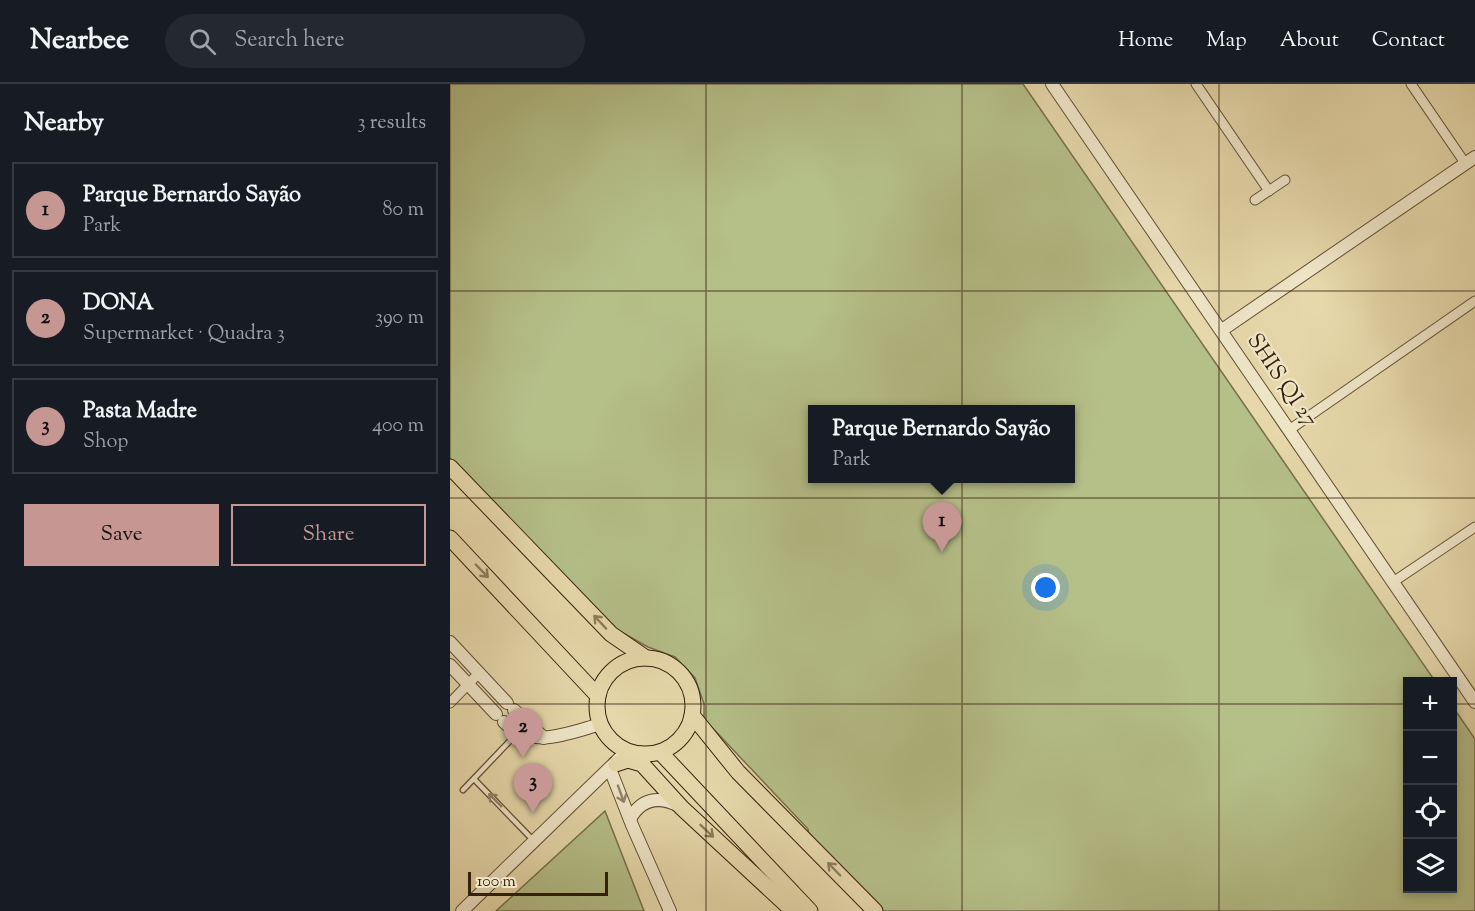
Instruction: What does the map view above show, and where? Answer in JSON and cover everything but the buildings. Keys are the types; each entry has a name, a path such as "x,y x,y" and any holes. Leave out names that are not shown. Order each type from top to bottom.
{"main road":[{"path":"450,467 611,634 646,658"},
{"path":"450,538 598,696"},
{"path":"646,658 668,663 683,676 692,695 692,715 681,738 660,752 646,754 627,751 611,740 598,715 598,696 605,680 616,668 631,660 646,658"},
{"path":"692,715 738,772 874,911"},
{"path":"660,752 810,911"},
{"path":"613,766 628,760 642,764 682,808 791,911"}],"street":[{"name":"SHIS QI 27","path":"1052,84 1475,702"},
{"path":"1196,84 1269,191"},
{"path":"1221,330 1470,160 1411,84"},
{"path":"1255,200 1285,180"},
{"path":"1289,430 1475,301"},
{"path":"1393,582 1475,527"},
{"path":"450,642 510,707 545,738"},
{"path":"450,665 500,718 518,733 545,738 569,734 601,724"},
{"path":"450,703 479,673"},
{"path":"462,911 627,751"},
{"path":"613,766 630,819 670,911"},
{"path":"630,819 636,808 645,802 654,800 666,800 682,808"}],"lane":[{"path":"463,790 527,723"},
{"path":"474,779 534,841"}],"green space":[{"path":"450,84 1023,84 1432,677 1403,677 1403,893 1457,893 1457,713 1475,739 1475,911 874,911 811,847 808,829 704,719 704,704 695,678 675,657 648,647 609,625 450,458"},
{"path":"605,811 644,911 496,911"}],"place":[{"name":"Parque Bernardo Sayão","path":"942,552"},
{"name":"DONA","path":"523,758"},
{"name":"Pasta Madre","path":"533,813"}]}
